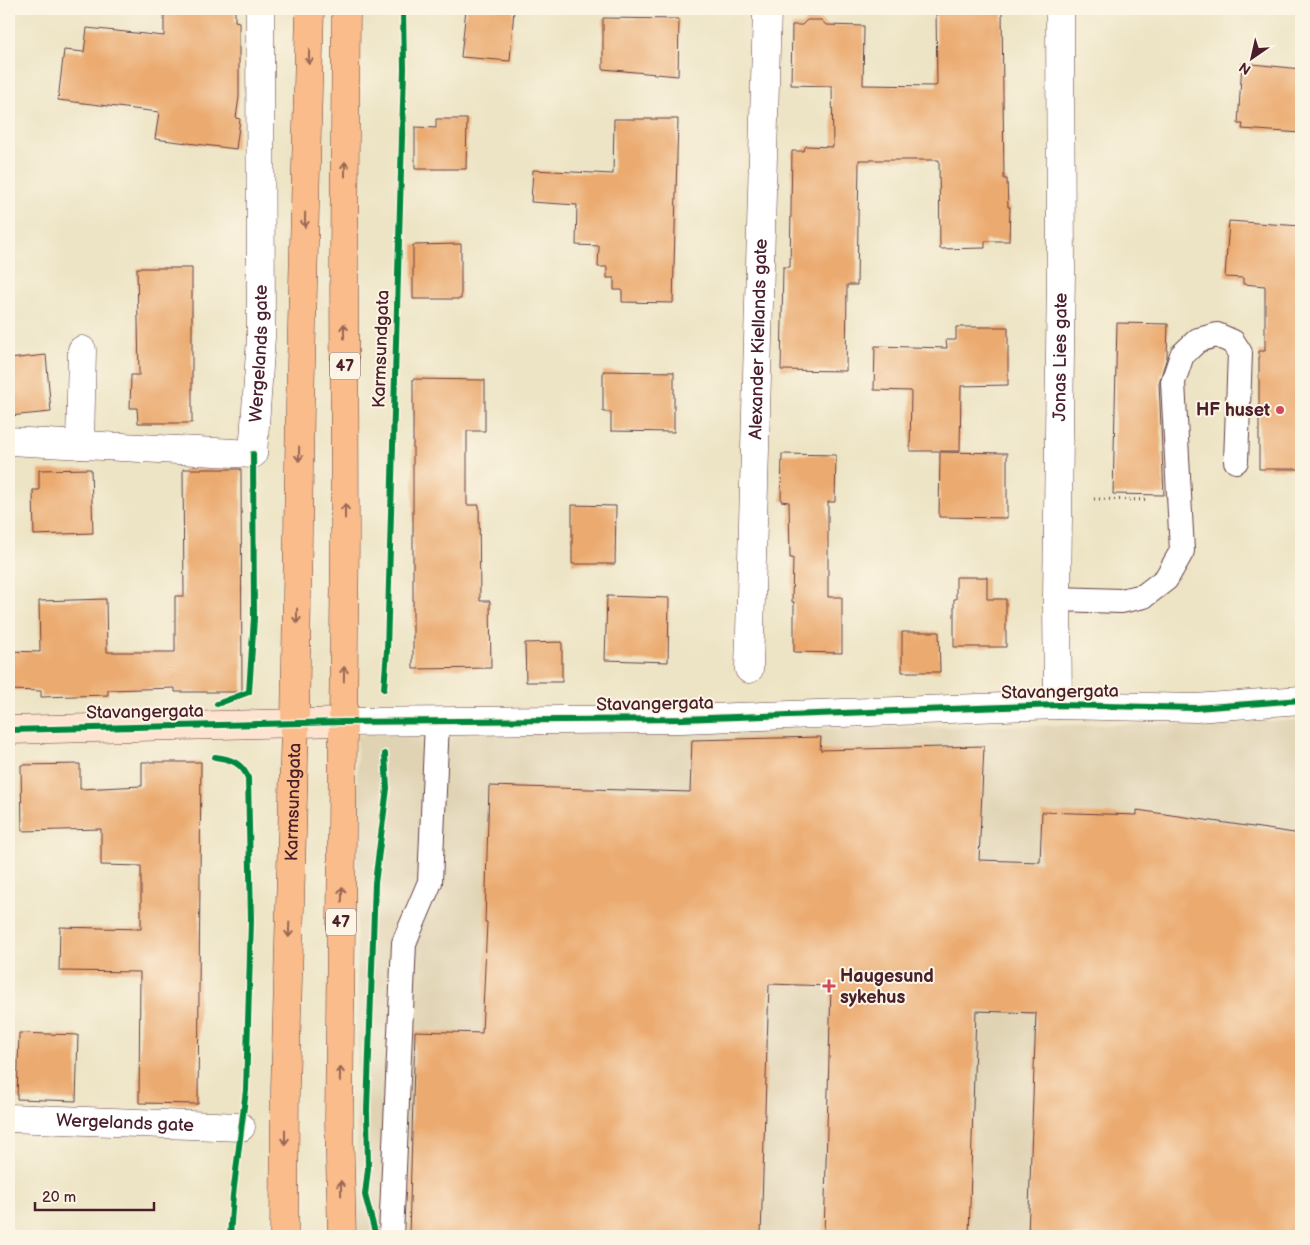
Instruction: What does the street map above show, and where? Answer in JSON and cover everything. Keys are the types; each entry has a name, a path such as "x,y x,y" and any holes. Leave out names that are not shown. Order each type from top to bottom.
{"main road":[{"name":"Karmsundgata","path":"284,1236 285,1088 295,724 300,405 310,9"},
{"name":"Karmsundgata","path":"342,1236 339,1112 346,536 344,251 346,9"}],"street":[{"name":"Wergelands gate","path":"9,441 253,454 261,337 260,9"},
{"name":"Alexander Kiellands gate","path":"750,668 767,9"},
{"name":"Jonas Lies gate","path":"1058,705 1057,599 1061,296 1060,9"},
{"path":"80,444 82,350"},
{"name":"Stavangergata","path":"9,730 343,722 682,719 1058,705 1196,708 1301,700"},
{"name":"Wergelands gate","path":"9,1118 241,1127"}],"lane":[{"path":"1057,599 1121,601 1144,596 1166,579 1182,551 1173,382 1182,355 1198,340 1217,335 1233,342 1240,353 1236,460"},
{"path":"391,1236 404,943 430,882 437,722"}],"shaded area":[{"name":"Haugesund sykehus","path":"1301,720 1301,1236 357,1236 357,735 1211,723"}],"building":[{"path":"164,9 235,9 235,21 239,22 239,97 236,118 240,119 236,149 155,139 159,112 58,100 64,50 84,52 87,28 164,36"},
{"path":"466,9 514,9 510,61 461,57"},
{"path":"936,9 1002,9 1004,179 1007,179 1008,207 1010,207 1009,241 985,241 985,248 940,249 939,160 859,160 857,285 847,285 846,371 781,370 783,267 790,267 792,151 803,151 806,146 833,147 832,86 791,85 792,25 802,25 807,20 821,20 826,25 864,26 863,85 935,86 937,85"},
{"path":"603,18 679,19 678,76 603,69"},
{"path":"1242,63 1301,69 1301,133 1242,129 1243,124 1238,124"},
{"path":"436,119 467,119 466,169 415,169 415,127 436,128"},
{"path":"614,119 678,119 673,303 622,302 622,290 614,290 614,278 607,278 607,267 598,267 599,246 576,245 577,205 531,202 533,170 613,174"},
{"path":"1229,221 1301,226 1298,261 1301,261 1301,469 1259,469 1259,351 1265,351 1265,286 1243,284 1243,278 1225,277"},
{"path":"461,244 461,299 413,299 413,245"},
{"path":"137,268 192,268 192,423 138,423 137,408 130,408 131,375 139,375"},
{"path":"1117,323 1168,324 1167,357 1159,383 1164,495 1113,494"},
{"path":"956,327 1008,327 1008,385 961,386 960,451 910,451 911,391 874,390 875,346 947,348 946,340 956,340"},
{"path":"46,355 51,412 9,416 9,359"},
{"path":"603,371 674,372 674,432 611,431 611,412 603,412"},
{"path":"413,379 485,380 485,431 467,431 467,505 479,505 480,601 490,601 491,668 413,669"},
{"path":"940,452 1007,453 1007,518 939,517"},
{"path":"782,454 836,455 835,502 828,502 828,597 842,597 842,653 794,652 793,558 790,558 789,502 781,501"},
{"path":"91,469 93,533 34,535 33,490 39,490 39,470"},
{"path":"183,469 241,469 242,692 175,692 175,688 108,690 108,695 41,697 41,691 9,690 9,651 40,652 39,601 106,599 107,652 175,652 175,596 184,596"},
{"path":"572,505 616,506 615,564 572,564"},
{"path":"956,577 987,577 987,599 1006,599 1006,647 954,647"},
{"path":"607,596 669,598 668,662 605,660"},
{"path":"902,632 939,632 940,672 902,672"},
{"path":"562,642 562,682 526,682 525,643"},
{"name":"Haugesund sykehus","path":"821,737 820,750 984,746 979,860 1040,862 1042,812 1137,815 1137,810 1301,834 1301,1236 1028,1236 1036,1013 976,1011 969,1236 824,1236 831,986 769,984 761,1236 409,1236 415,1031 482,1033 487,922 485,922 489,786 690,792 692,740"},
{"path":"142,762 201,762 198,1104 139,1103 140,972 59,971 60,927 141,929 141,866 101,865 101,829 22,831 21,765 80,764 80,789 142,786"},
{"path":"19,1033 78,1035 76,1101 17,1099"}],"cycle path":[{"path":"384,689 387,650 404,69 403,9"},
{"path":"217,704 249,692 254,618 253,454"},
{"path":"9,730 343,722 682,719 1058,705 1196,708 1301,700"},
{"path":"376,1236 365,1195 368,1169 367,1110 375,883 387,788 385,754"},
{"path":"215,757 226,759 239,765 248,778 251,920 246,1090 230,1236"}],"place":[{"name":"HF huset","path":"1280,410"},
{"name":"Haugesund sykehus","path":"829,986"}]}
